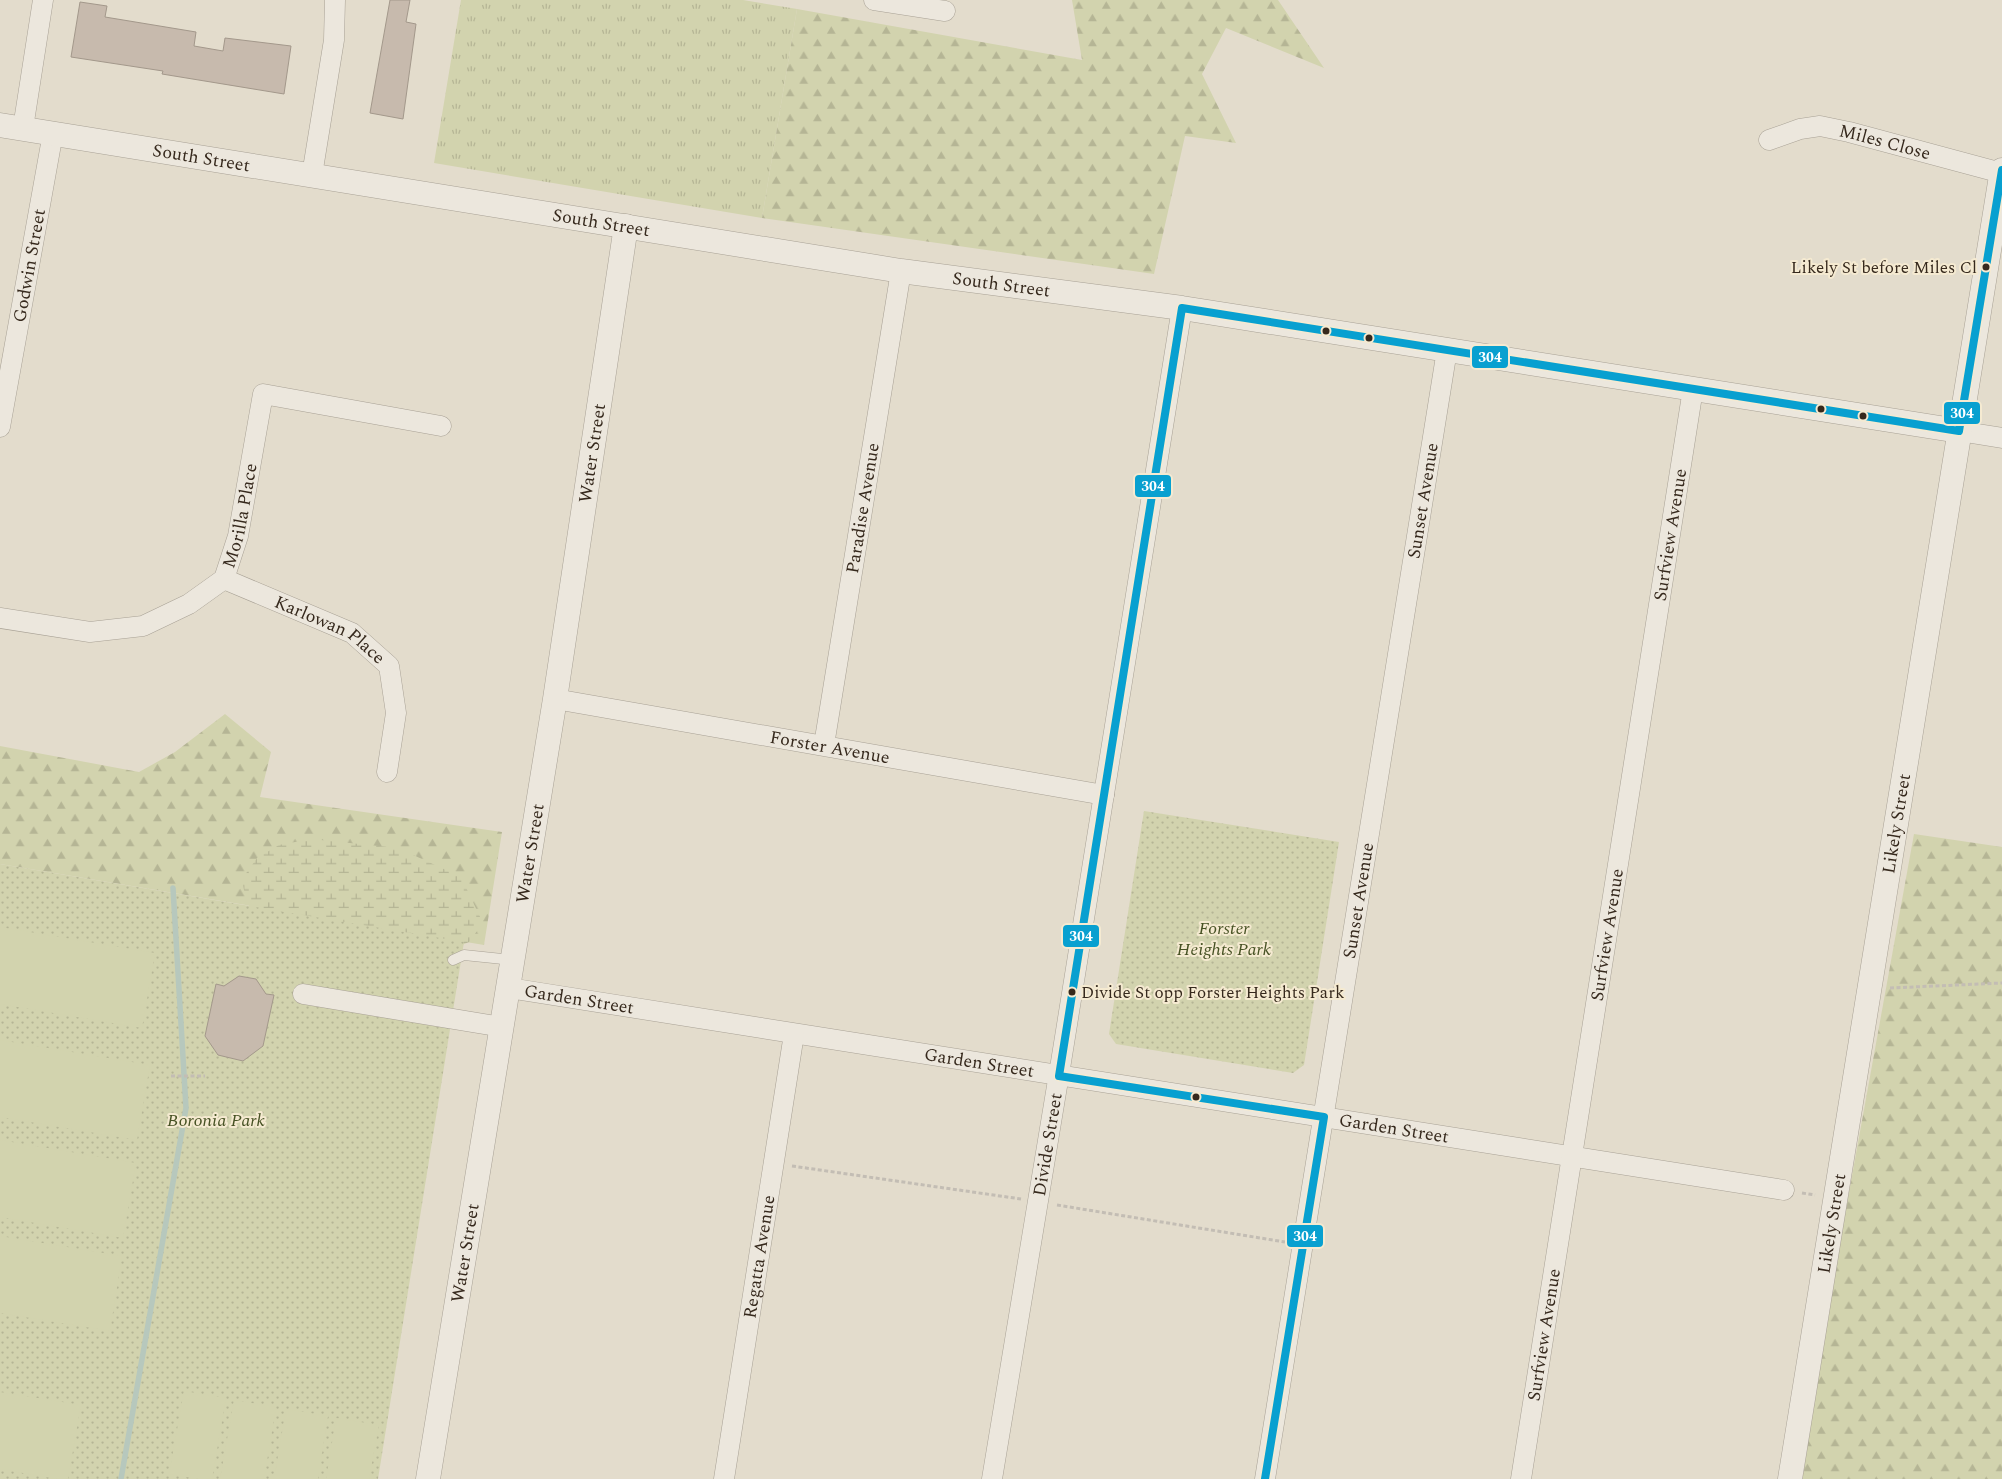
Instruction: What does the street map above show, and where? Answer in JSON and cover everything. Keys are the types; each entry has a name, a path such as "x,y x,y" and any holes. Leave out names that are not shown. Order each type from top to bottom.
{"street":[{"path":"11,126 43,0"},
{"path":"312,175 334,40 335,0"},
{"path":"874,0 945,11"},
{"name":"South Street","path":"11,126 900,271 1182,308 2002,438"},
{"name":"Miles Close","path":"1769,140 1800,129 1820,126 2002,171"},
{"name":"Godwin Street","path":"0,427 53,133"},
{"name":"Likely Street","path":"1790,1479 2002,171"},
{"name":"Water Street","path":"428,1479 555,699 626,226"},
{"name":"Paradise Avenue","path":"824,745 900,271"},
{"name":"Divide Street","path":"992,1479 1059,1076 1182,308"},
{"name":"Sunset Avenue","path":"1265,1479 1447,350"},
{"name":"Surfview Avenue","path":"1522,1479 1693,389"},
{"name":"Morilla Place","path":"0,618 90,632 143,626 189,604 224,579 238,536 263,394 441,426"},
{"name":"Karlowan Place","path":"224,579 352,633 389,666 396,713 387,772"},
{"name":"Forster Avenue","path":"555,699 1104,794"},
{"name":"Garden Street","path":"508,988 1784,1190"},
{"path":"303,994 502,1027"},
{"name":"Regatta Avenue","path":"724,1479 794,1034"}],"lane":[{"path":"453,960 464,955 513,960"}],"path":[{"path":"1870,987 1898,989 2002,982"},
{"path":"171,1076 205,1076"},
{"path":"1784,1190 1835,1199"}],"green space":[{"path":"461,0 743,0 797,9 762,218 434,163"},
{"path":"1072,0 1278,0 1324,68 1226,28 1202,74 1236,143 1185,136 1154,274 762,218 797,9 1082,60"},
{"path":"225,714 271,752 260,797 502,832 484,945 0,864 0,746 139,772 175,752"},
{"name":"Forster Heights Park","path":"1144,811 1339,842 1304,1065 1293,1073 1116,1044 1109,1034"},
{"path":"1914,834 2002,847 2002,1479 1797,1479"},
{"path":"311,839 398,848 461,877 483,923 469,942 441,954 263,928 246,901 242,879 257,858 279,845"},
{"name":"Boronia Park","path":"0,864 464,942 378,1479 0,1479"},
{"path":"0,927 155,953 142,1028 0,1004"},
{"path":"0,1040 150,1065 137,1140 0,1117"},
{"path":"0,1140 136,1163 123,1238 0,1217"},
{"path":"0,1236 122,1256 110,1331 0,1313"},
{"path":"184,1391 226,1398 212,1479 198,1479 169,1474"},
{"path":"0,1392 81,1405 68,1479 57,1479 0,1469"},
{"path":"234,1400 276,1407 264,1479 220,1479"},
{"path":"286,1409 328,1416 318,1479 274,1479"},
{"path":"336,1418 379,1425 369,1479 326,1479"}],"building":[{"path":"390,0 410,0 406,22 416,24 403,119 370,113"},
{"path":"80,2 107,6 105,17 196,32 194,46 223,51 225,38 291,46 284,94 162,74 163,71 71,57"},
{"path":"239,976 256,979 266,994 274,995 263,1046 243,1061 218,1055 205,1036 216,984 224,986"}],"waterway":[{"path":"121,1479 186,1108 173,888"}],"transit line":[{"name":"304","path":"1265,1479 1324,1117 1059,1076 1182,308 1959,431 2002,170"}],"place":[{"name":"Likely St before Miles Cl","path":"1986,267"},
{"name":"Divide St opp Forster Heights Park","path":"1072,992"}]}
